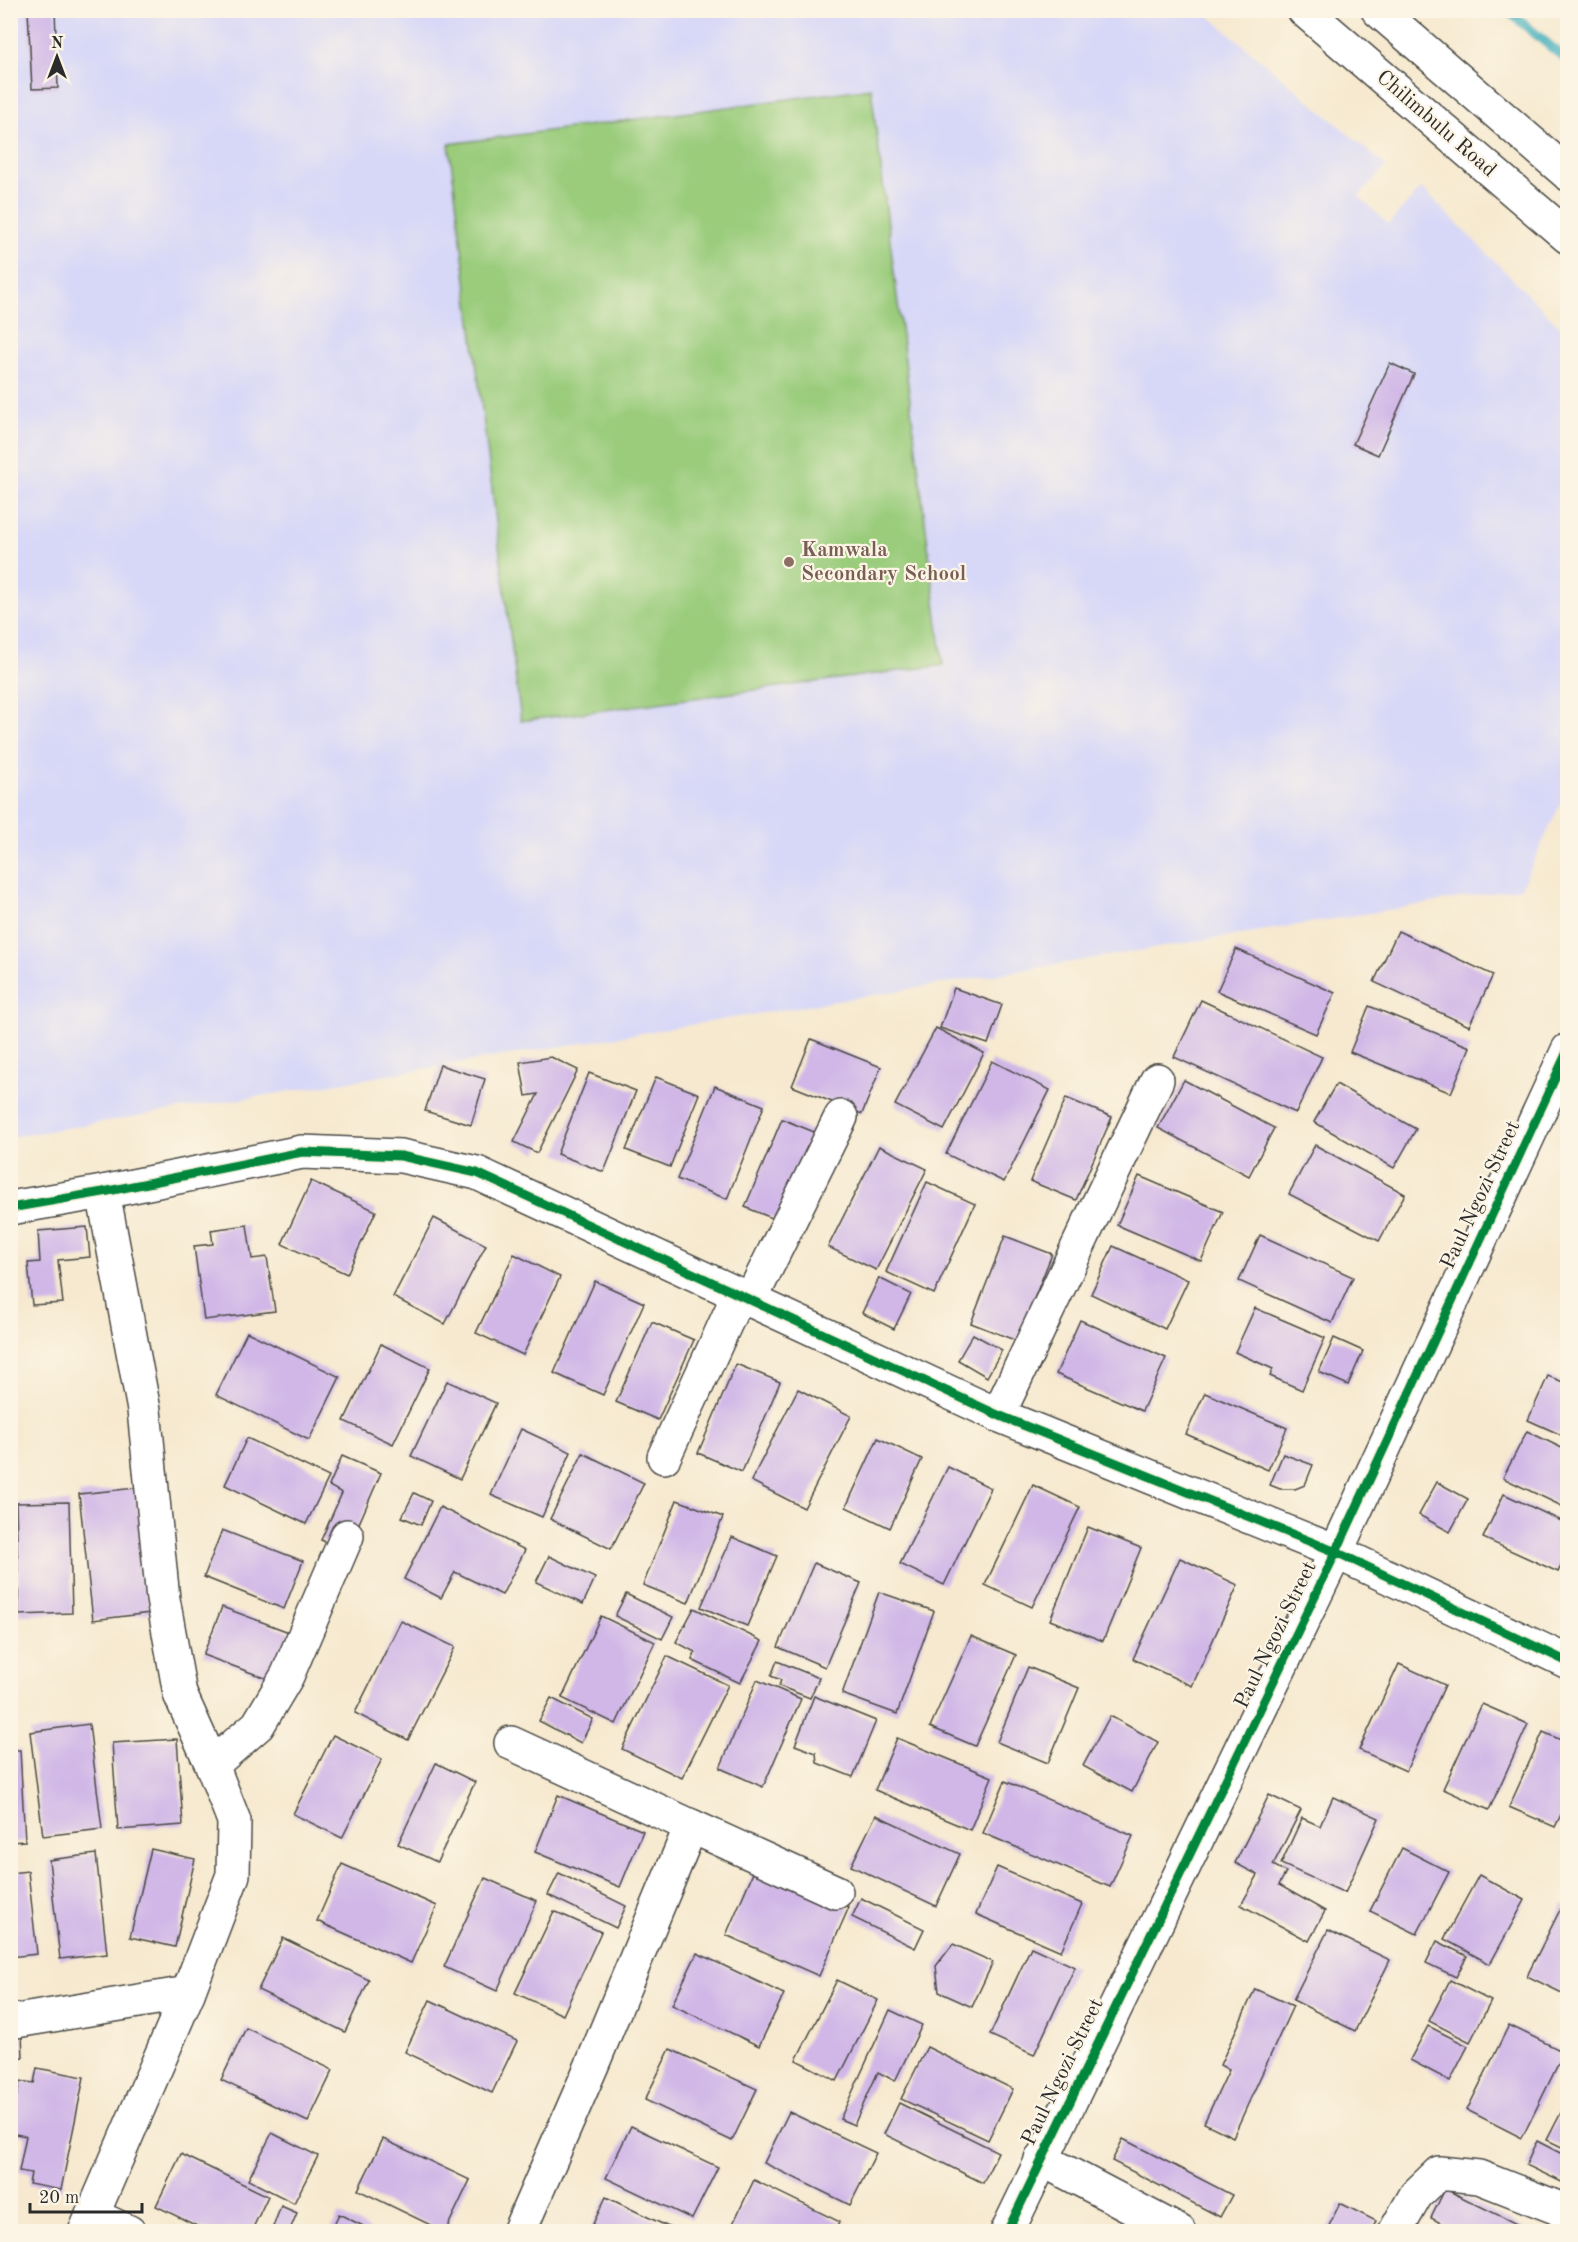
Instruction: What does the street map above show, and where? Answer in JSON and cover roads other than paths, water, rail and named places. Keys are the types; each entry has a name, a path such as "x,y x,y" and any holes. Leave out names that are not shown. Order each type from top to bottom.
{"street":[{"name":"Chilimbulu Road","path":"1304,10 1568,237"},
{"path":"1378,10 1568,174"},
{"name":"Paul Ngozi Street","path":"1007,2232 1336,1552 1568,1050"},
{"path":"998,1415 1157,1080"},
{"path":"664,1457 745,1297 841,1117"},
{"path":"10,1208 103,1192 302,1152 401,1156 477,1173 998,1415 1336,1552 1568,1662"},
{"path":"103,1192 144,1410 163,1599 180,1694 234,1821 233,1875 188,1993 88,2223 129,2232"},
{"path":"212,1765 258,1725 287,1676 347,1536"},
{"path":"510,1743 836,1892"},
{"path":"519,2232 592,2065 691,1826"},
{"path":"10,2022 188,1993"},
{"path":"1041,2159 1180,2232"},
{"path":"1395,2232 1416,2195 1439,2173 1479,2177 1568,2212"}],"waterway":[{"path":"1507,10 1568,61"}],"place":[{"name":"Kamwala Secondary School","path":"789,562"}]}
